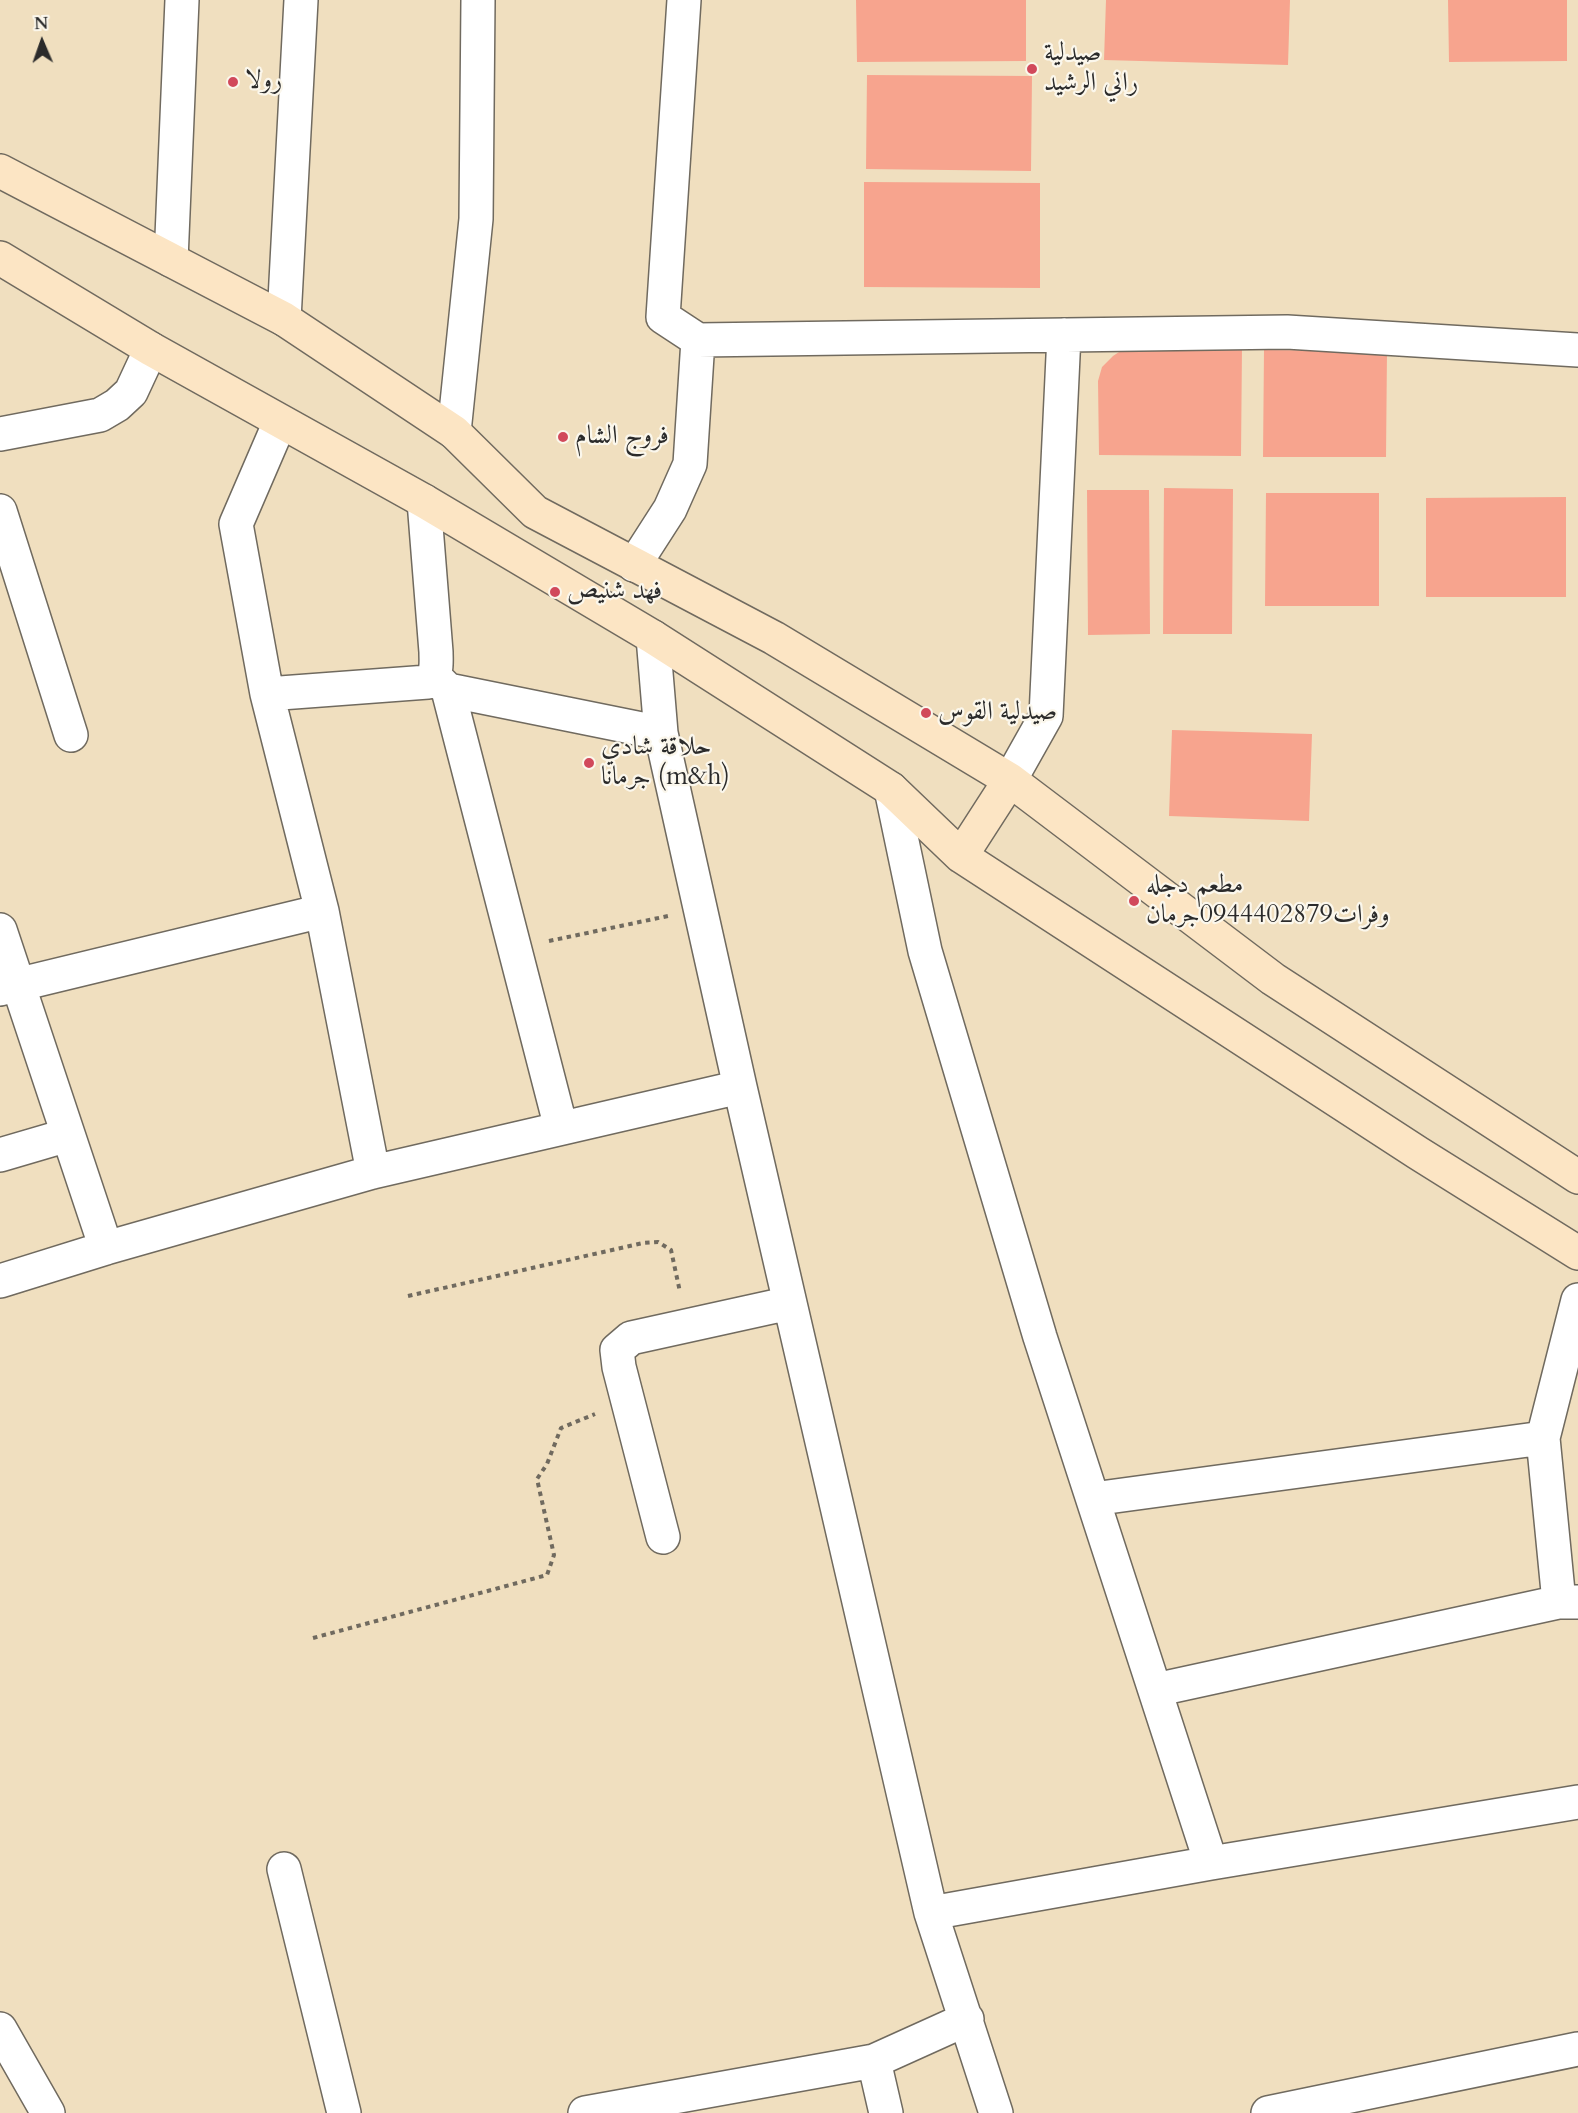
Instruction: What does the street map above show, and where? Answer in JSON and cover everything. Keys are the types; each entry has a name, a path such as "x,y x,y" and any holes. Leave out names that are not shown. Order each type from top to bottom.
{"main road":[{"path":"0,171 284,319 454,432 535,512 774,638 1010,780 1273,979 1578,1177"},
{"path":"0,258 280,422 424,501 653,637 891,789 961,856 1418,1153 1578,1253"},
{"path":"961,856 1010,780"}],"street":[{"path":"171,260 182,0"},
{"path":"284,319 301,0"},
{"path":"454,432 476,219 478,0"},
{"path":"684,0 663,317 698,340 1287,332 1578,350"},
{"path":"1010,780 1046,716 1064,334"},
{"path":"634,565 670,509 690,464 698,340"},
{"path":"0,434 100,415 117,405 131,392 151,348"},
{"path":"280,422 236,524 267,694 322,910 373,1172"},
{"path":"424,501 436,669 514,948 561,1128"},
{"path":"0,511 71,735"},
{"path":"653,637 661,733 931,1913 996,2113"},
{"path":"267,694 428,682 441,683 661,733"},
{"path":"891,789 925,951 1040,1337 1211,1863"},
{"path":"9,987 322,910"},
{"path":"0,930 9,987 68,1135 106,1248"},
{"path":"0,1281 106,1248 373,1172 740,1086"},
{"path":"0,1155 68,1135"},
{"path":"1155,1690 1569,1602 1543,1438 1578,1300"},
{"path":"663,1537 619,1367 617,1350 631,1338 790,1303"},
{"path":"1093,1499 1543,1438"},
{"path":"931,1913 1211,1863 1578,1802"},
{"path":"284,1869 344,2113"},
{"path":"585,2113 659,2107 874,2061 967,2019"},
{"path":"0,2029 48,2113"},
{"path":"1268,2113 1578,2049"},
{"path":"874,2061 886,2113"}],"path":[{"path":"514,948 701,909"},
{"path":"408,1296 643,1243 658,1242 671,1250 687,1326"},
{"path":"313,1638 547,1575 554,1555 537,1479 547,1464 561,1428 628,1403"}],"building":[{"path":"856,0 1026,0 1026,61 857,62"},
{"path":"1106,0 1290,0 1288,65 1104,60"},
{"path":"1448,0 1567,0 1567,61 1449,62"},
{"path":"867,75 1032,76 1031,171 866,169"},
{"path":"864,182 1040,183 1040,288 864,287"},
{"path":"1242,346 1241,456 1099,455 1098,381 1102,367 1113,356 1125,348"},
{"path":"1264,350 1387,351 1386,457 1263,457"},
{"path":"1164,488 1233,489 1232,634 1163,634"},
{"path":"1087,490 1149,490 1150,634 1088,635"},
{"path":"1266,493 1379,493 1379,606 1265,606"},
{"path":"1566,497 1566,597 1426,597 1426,498"},
{"path":"1172,730 1312,734 1309,821 1169,816"}],"place":[{"name":"صيدلية راني الرشيد","path":"1032,69"},
{"name":"رولا","path":"233,82"},
{"name":"فروج الشام","path":"563,437"},
{"name":"فهد شنيص","path":"555,592"},
{"name":"صيدلية القوس","path":"926,713"},
{"name":"حلاقة شادي جرمانا (m&h)","path":"589,763"},
{"name":"مطعم دجله وفرات0944402879جرمان","path":"1134,901"}]}
